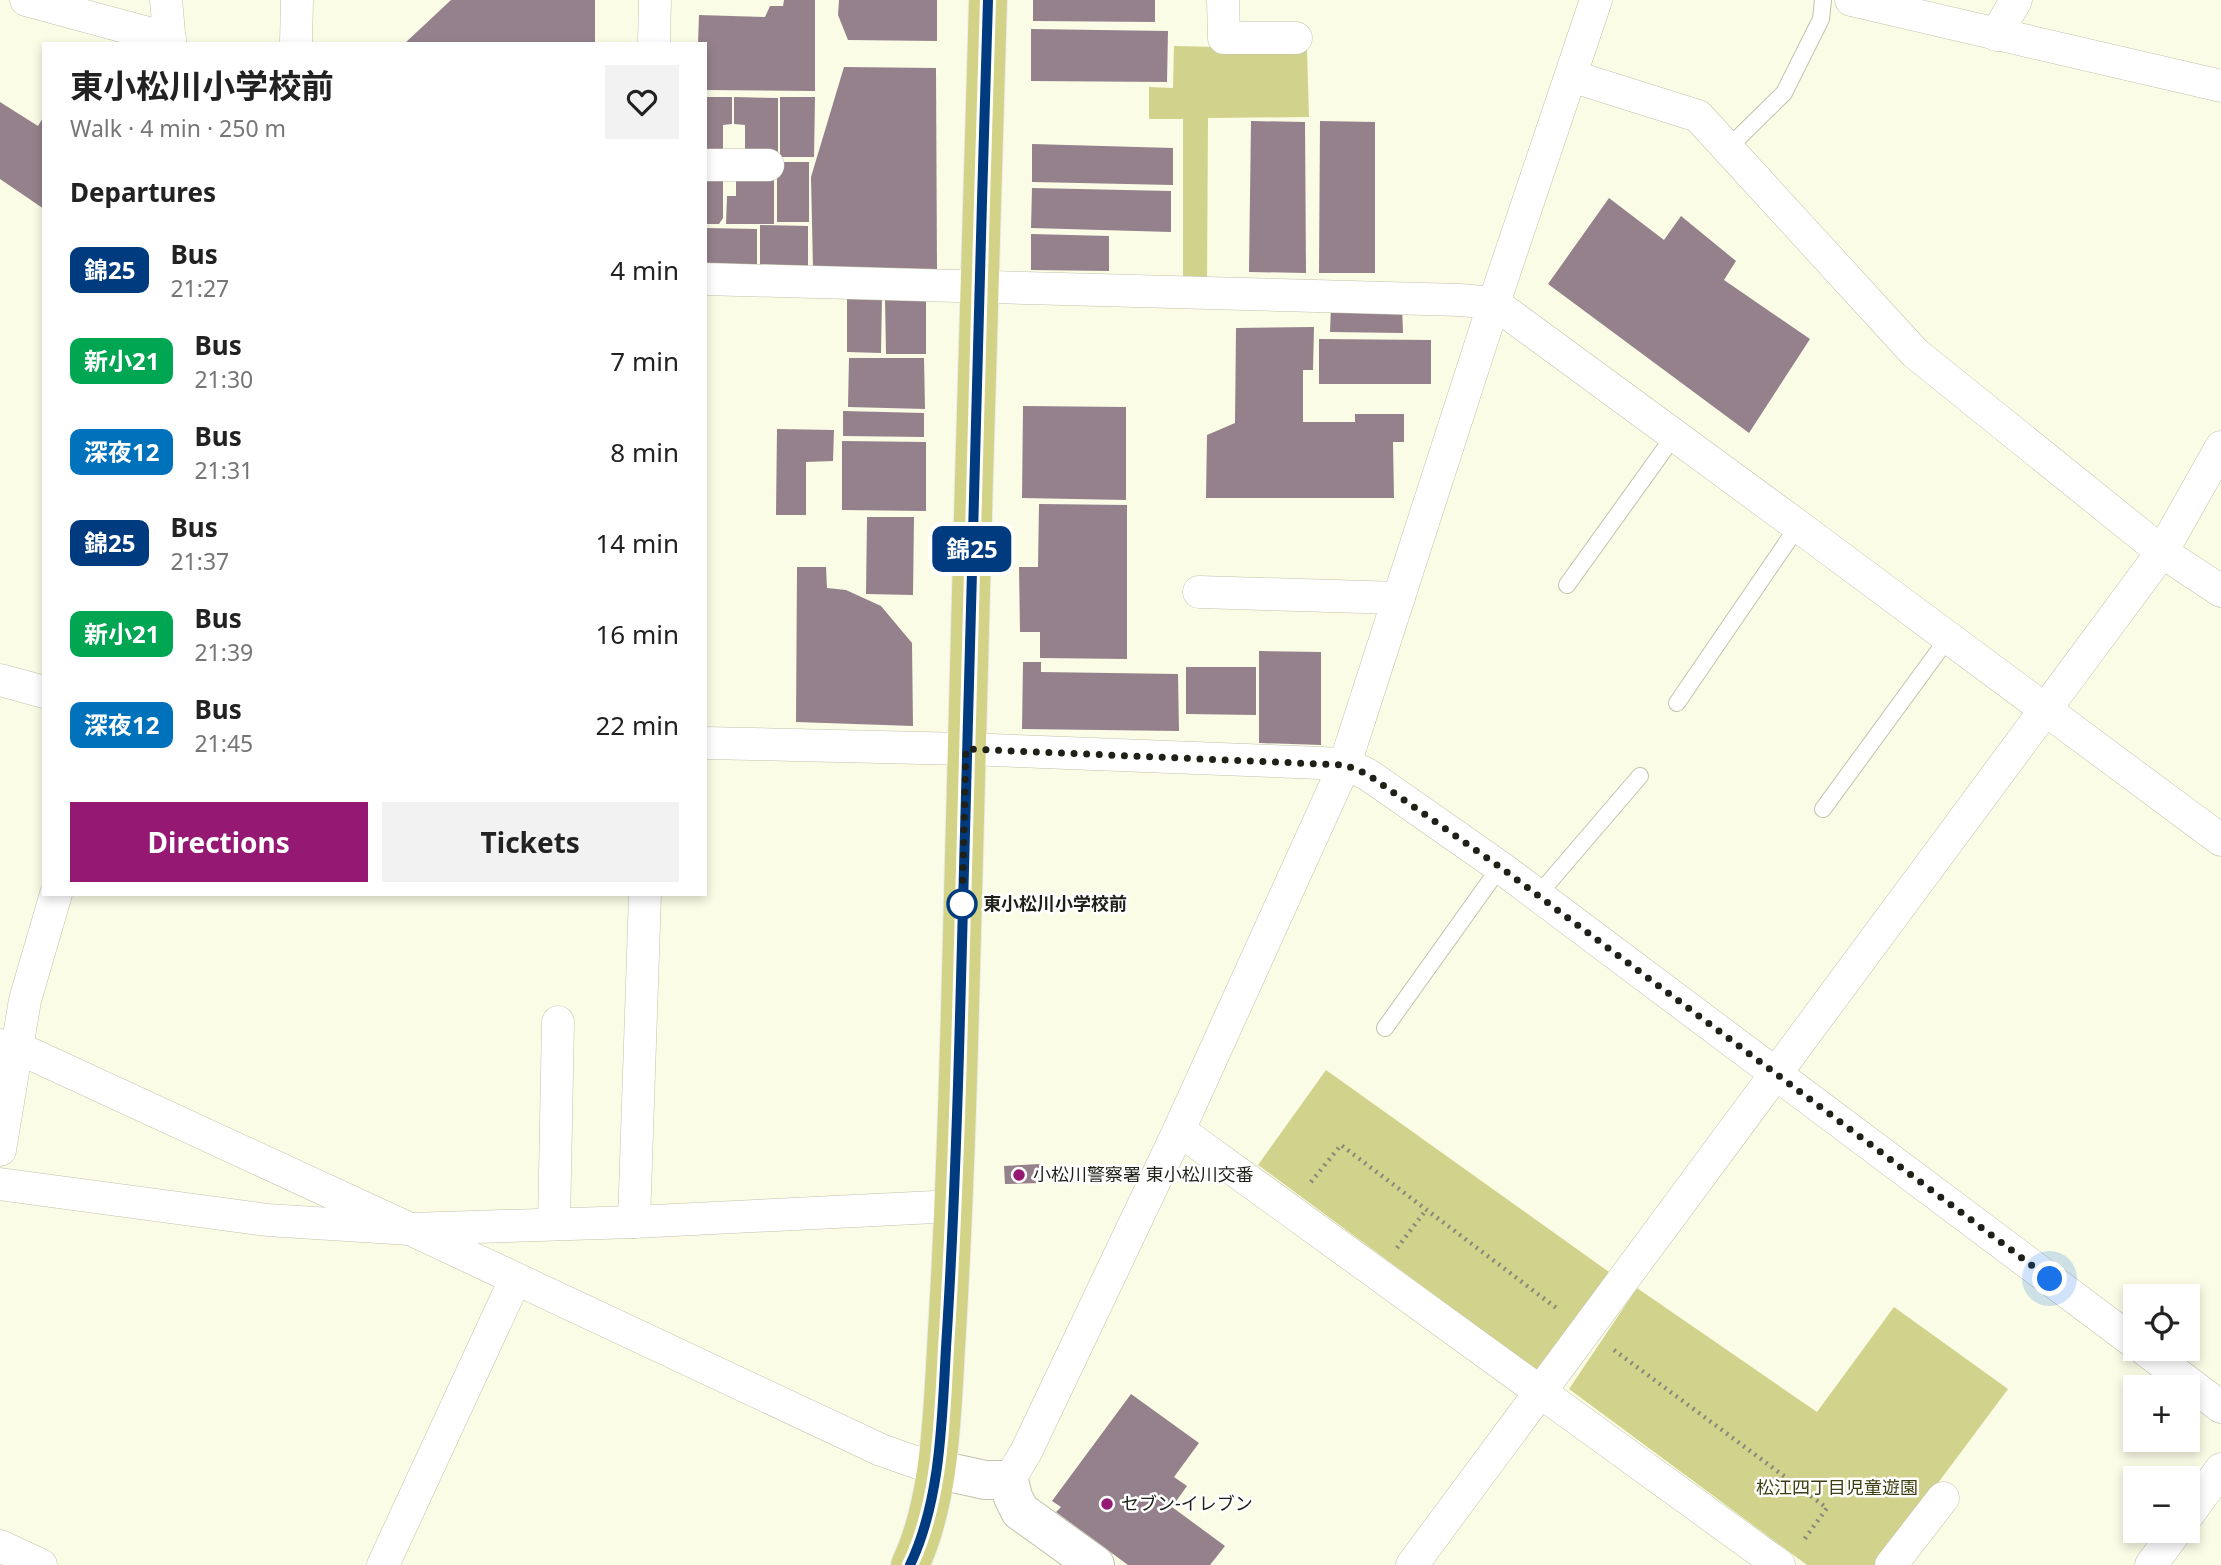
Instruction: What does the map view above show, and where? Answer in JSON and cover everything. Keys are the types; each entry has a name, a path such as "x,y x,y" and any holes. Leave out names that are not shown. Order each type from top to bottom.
{"main road":[{"path":"910,1565 927,1515 936,1469 943,1404 955,1206 988,0"}],"street":[{"path":"26,0 170,41 166,0"},
{"path":"296,42 297,0"},
{"path":"654,42 655,0"},
{"path":"1223,0 1224,38 1296,38"},
{"path":"1094,1565 1020,1510 1009,1480 1026,1452 1179,1130 1345,765 1493,303 1596,0"},
{"path":"1851,0 2221,86"},
{"path":"1996,35 2017,0"},
{"path":"1571,76 1698,116 1915,353 2162,552 2221,592"},
{"path":"707,165 768,165"},
{"path":"707,279 1446,299 1493,303 2221,840"},
{"path":"1412,1565 2162,552 2221,447"},
{"path":"1199,592 1399,598"},
{"path":"0,680 42,691"},
{"path":"707,743 966,749 1345,765 1367,774 1538,895 2123,1334"},
{"path":"0,1150 9,1048 55,896"},
{"path":"634,1222 645,896"},
{"path":"554,1224 558,1022"},
{"path":"9,1048 410,1229 881,1450 936,1469 985,1480 1009,1480"},
{"path":"1179,1130 1779,1565"},
{"path":"0,1184 268,1220 410,1229 634,1222 955,1206"},
{"path":"383,1565 515,1280"},
{"path":"2160,1361 2221,1407"},
{"path":"2200,1498 2221,1469"},
{"path":"1892,1565 1943,1498"},
{"path":"2151,1565 2167,1543"},
{"path":"0,1546 41,1565"}],"lane":[{"path":"1728,148 1784,93 1821,19 1823,0"},
{"path":"1567,585 1674,436"},
{"path":"1677,703 1798,526"},
{"path":"1823,808 1948,638"},
{"path":"1538,895 1640,776"},
{"path":"1385,1028 1500,867"}],"path":[{"path":"1377,1273 1426,1210"}],"green space":[{"path":"1174,46 1307,49 1309,117 1208,118 1207,284 1183,282 1183,119 1149,119 1149,87 1173,88"},
{"path":"1326,1070 1609,1272 1539,1372 1258,1165"},
{"name":"松江四丁目児童遊園","path":"1637,1288 1817,1412 1894,1307 2008,1389 1877,1565 1807,1565 1569,1389"}],"building":[{"path":"451,0 595,0 595,42 406,42"},
{"path":"784,0 815,0 815,91 707,90 707,42 698,42 699,15 765,17 770,6 783,6"},
{"path":"839,0 937,0 937,41 848,40 838,15"},
{"path":"1033,0 1155,0 1155,22 1033,21"},
{"path":"1031,29 1168,31 1167,82 1031,81"},
{"path":"844,67 936,68 937,269 813,268 811,177"},
{"path":"707,97 732,97 732,124 723,125 723,152 707,152"},
{"path":"734,97 778,98 778,152 745,151 745,125 734,124"},
{"path":"780,97 815,97 814,157 780,157"},
{"path":"0,102 38,126 42,119 42,208 0,179"},
{"path":"1251,121 1305,122 1306,273 1249,272"},
{"path":"1320,121 1375,122 1375,273 1319,273"},
{"path":"1032,144 1173,148 1173,185 1032,182"},
{"path":"777,162 809,162 809,222 777,222"},
{"path":"751,174 774,174 774,224 726,224 727,196 736,196 736,181 751,181"},
{"path":"707,178 723,178 723,218 719,224 707,224"},
{"path":"1032,188 1171,191 1171,232 1031,228"},
{"path":"1609,198 1664,240 1681,216 1736,261 1724,280 1810,339 1749,433 1548,284"},
{"path":"760,225 808,226 808,268 760,267"},
{"path":"707,228 757,229 757,266 707,266"},
{"path":"1031,234 1109,236 1109,271 1031,270"},
{"path":"847,295 882,296 881,353 847,352"},
{"path":"885,298 926,298 926,354 886,354"},
{"path":"1331,305 1402,305 1403,333 1330,332"},
{"path":"1314,327 1313,370 1303,370 1303,422 1355,422 1355,414 1404,414 1404,442 1393,442 1394,498 1206,498 1207,435 1235,423 1236,328"},
{"path":"1319,339 1431,340 1431,384 1319,384"},
{"path":"849,358 924,358 925,409 848,407"},
{"path":"1023,406 1126,407 1126,500 1022,498"},
{"path":"843,411 924,413 924,437 843,436"},
{"path":"777,429 834,430 833,461 806,462 806,515 776,515"},
{"path":"842,441 926,442 926,511 842,510"},
{"path":"1039,504 1127,505 1127,659 1040,658 1040,632 1020,632 1019,567 1038,567"},
{"path":"867,517 914,517 913,595 866,594"},
{"path":"797,567 826,567 827,588 846,590 881,606 912,643 913,726 796,722"},
{"path":"1259,651 1321,652 1321,745 1259,743"},
{"path":"1023,662 1041,662 1041,672 1178,674 1179,731 1022,729"},
{"path":"1186,667 1256,667 1256,715 1186,714"},
{"path":"1040,1164 1040,1183 1005,1184 1004,1166"},
{"path":"1131,1394 1199,1443 1174,1477 1187,1486 1172,1507 1225,1546 1210,1565 1128,1565 1056,1512 1061,1507 1052,1501"}],"bus line":[{"name":"錦25","path":"910,1565 927,1515 936,1469 943,1404 955,1206 988,0"}],"place":[{"name":"東小松川小学校前","path":"962,904"},
{"name":"小松川警察署 東小松川交番","path":"1019,1175"},
{"name":"セブン-イレブン","path":"1107,1504"}],"route":[{"path":"962,904 962,911 966,749 1345,765 1367,774 1500,867 2050,1279"}]}
